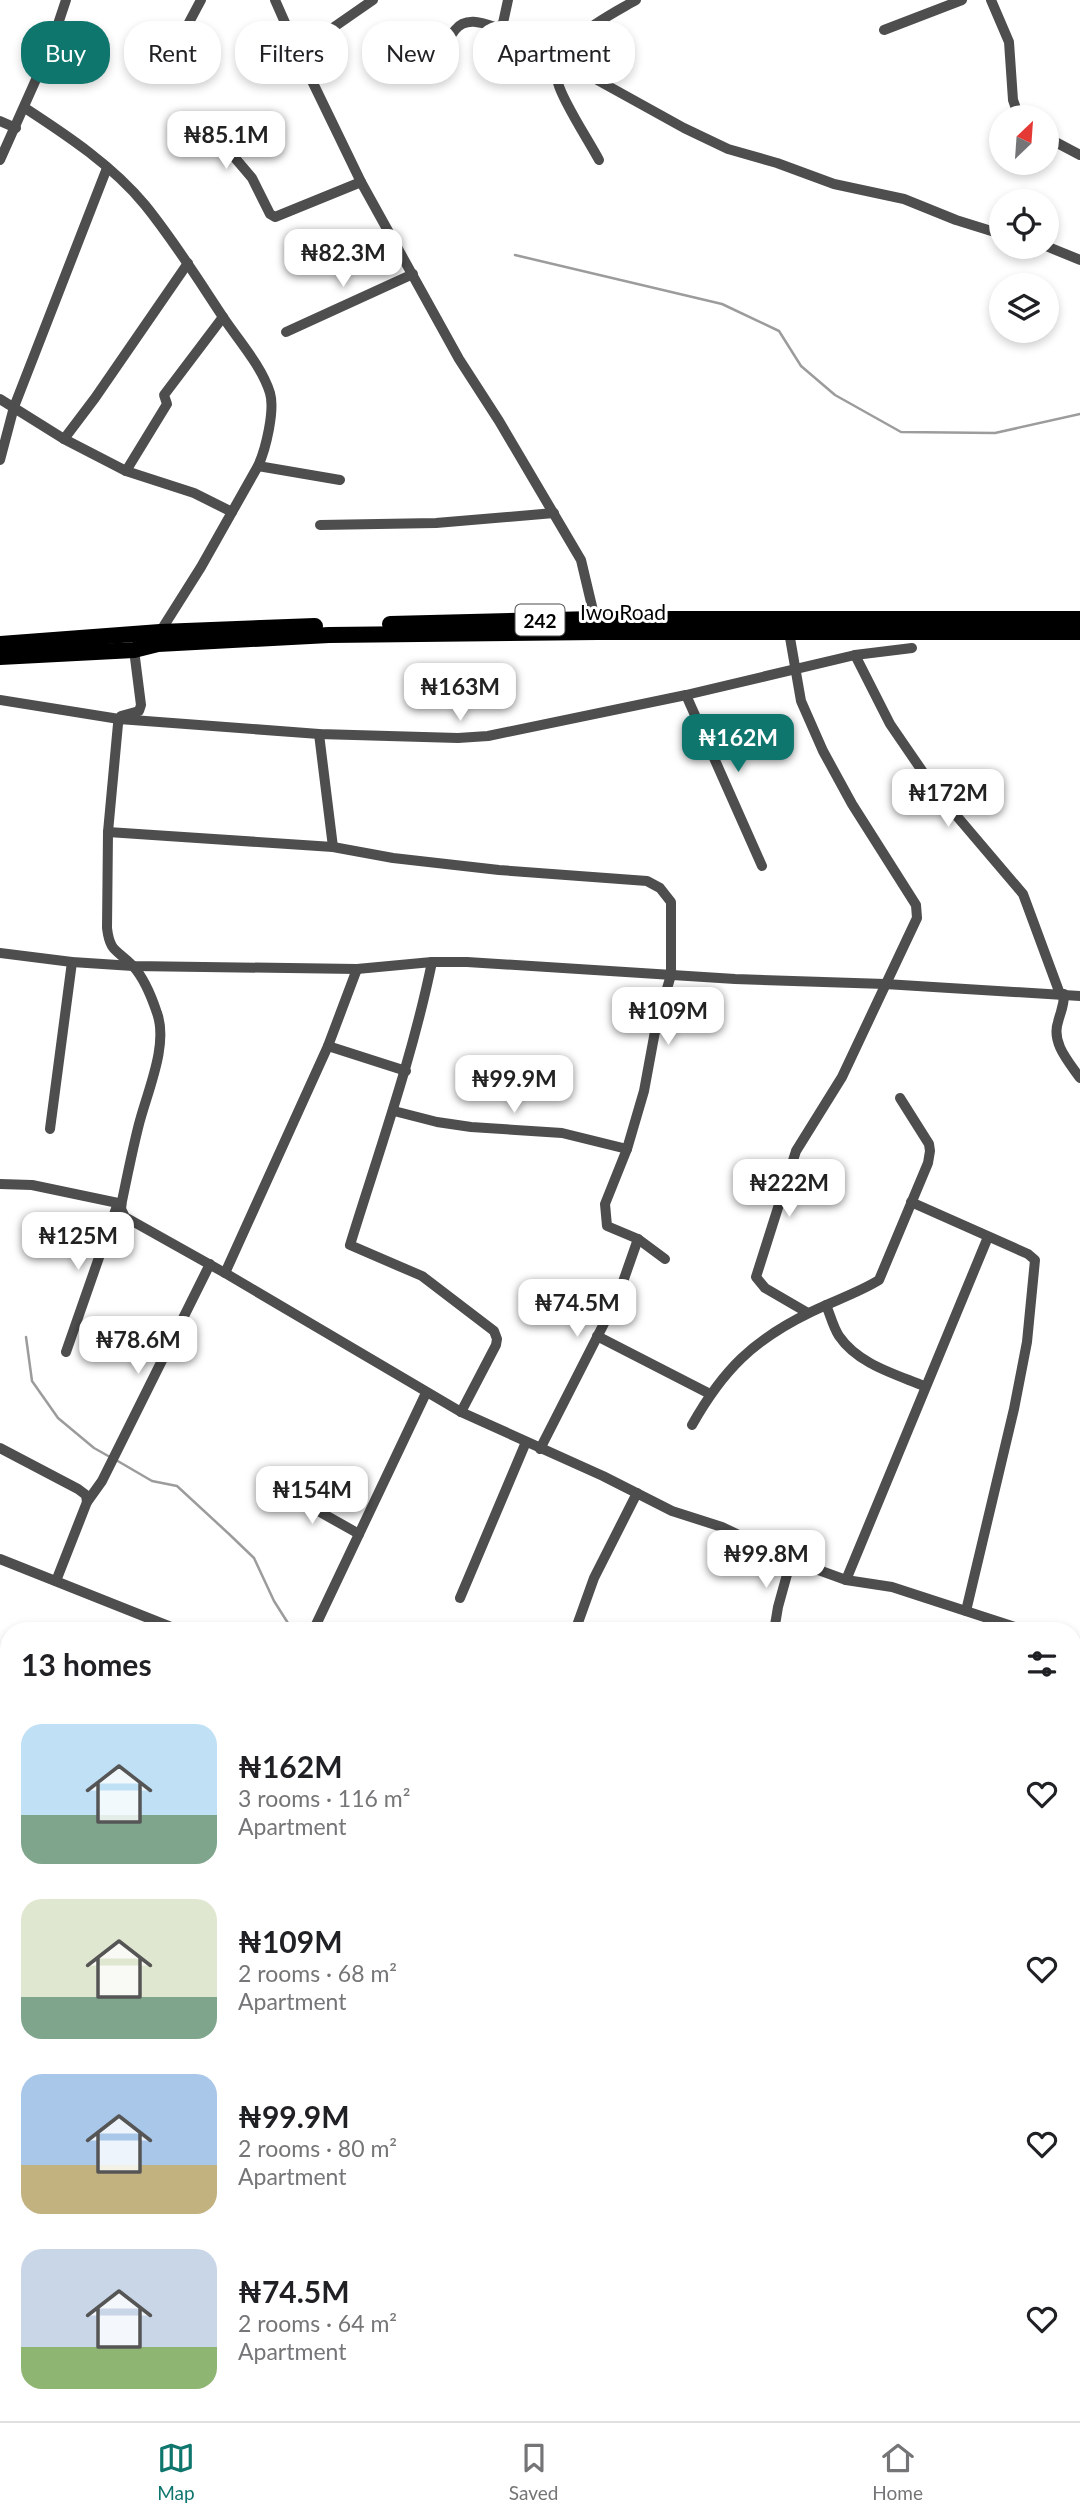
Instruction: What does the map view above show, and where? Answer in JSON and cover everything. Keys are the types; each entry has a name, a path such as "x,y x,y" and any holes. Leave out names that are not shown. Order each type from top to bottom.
{"main road":[{"name":"Iwo Road","path":"0,657 134,650 158,644 328,630 595,619 1080,619"},
{"name":"Iwo Road","path":"0,643 160,632 328,630 1080,632"}],"street":[{"path":"0,160 50,48 66,0"},
{"path":"190,21 201,0"},
{"path":"275,0 284,21"},
{"path":"343,21 373,0"},
{"path":"459,27 468,22 498,28 503,23 508,0"},
{"path":"602,21 636,0"},
{"path":"884,30 962,0"},
{"path":"991,0 1009,42 1014,105"},
{"path":"314,84 362,182 459,359 581,560 595,619"},
{"path":"558,84 599,160"},
{"path":"604,84 728,149 834,184 904,199 989,230"},
{"path":"25,108 68,135 144,204 188,262 271,394 263,455 258,466 194,579 160,632"},
{"path":"0,121 16,128"},
{"path":"1059,144 1080,155"},
{"path":"224,145 251,178 275,217 362,182"},
{"path":"0,460 14,407 107,168"},
{"path":"1059,251 1080,260"},
{"path":"64,439 188,262"},
{"path":"286,332 413,274"},
{"path":"127,471 167,404 164,394 223,317"},
{"path":"0,399 64,439 127,471 194,492 232,512"},
{"path":"258,466 340,480"},
{"path":"320,525 436,523 554,513"},
{"path":"789,632 801,701 823,751 852,804 916,905 917,918 842,1077 796,1151 756,1277 765,1288 808,1313"},
{"path":"0,700 119,719 319,734 458,738 488,736 686,695 855,655 912,648"},
{"path":"66,1352 120,1206 159,1050 161,1030 148,990 133,966 114,951 109,943 107,928 108,832 119,719 139,711 141,705 134,650"},
{"path":"855,655 890,724 938,794 1023,894 1062,994 1064,1010 1057,1022 1058,1044 1080,1078"},
{"path":"686,695 762,866"},
{"path":"319,734 333,847"},
{"path":"108,832 333,847 393,858 499,870 647,881 660,888 671,902 671,975 656,1026 644,1091 627,1149 605,1204 605,1215 607,1226 638,1239 665,1259"},
{"path":"0,953 133,966 356,969 432,962 467,962 1080,996"},
{"path":"50,1129 72,962"},
{"path":"432,962 420,1023 350,1245 422,1276 494,1331 496,1345 461,1412"},
{"path":"225,1273 328,1046 356,969"},
{"path":"328,1046 406,1071"},
{"path":"692,1425 726,1372 750,1349 808,1313 879,1280 928,1163 930,1151 929,1144 900,1098"},
{"path":"394,1111 471,1127 562,1133 627,1149"},
{"path":"0,1184 33,1185 120,1206 129,1220 210,1264 461,1412 672,1511 731,1531 791,1560 846,1580 892,1587 1000,1622"},
{"path":"911,1202 1028,1254 1035,1260 1036,1267 1027,1342 1014,1409 966,1611"},
{"path":"846,1580 924,1386 988,1237"},
{"path":"540,1449 618,1296 638,1239"},
{"path":"56,1581 87,1502 103,1481 210,1264"},
{"path":"826,1305 838,1335 857,1354 873,1365 924,1386"},
{"path":"597,1336 710,1394"},
{"path":"317,1622 426,1392"},
{"path":"460,1598 526,1442"},
{"path":"0,1448 78,1489 86,1495 87,1502"},
{"path":"281,1490 359,1534"},
{"path":"579,1622 594,1578 637,1493"},
{"path":"0,1559 158,1622"},
{"path":"776,1622 791,1560"}],"waterway":[{"path":"515,255 722,304 779,331 801,366 835,395 901,432 995,433 1080,414"},
{"path":"26,1337 32,1381 58,1418 94,1448 110,1457"},
{"path":"116,1460 152,1481 177,1486 254,1558 274,1601 287,1622"}]}
